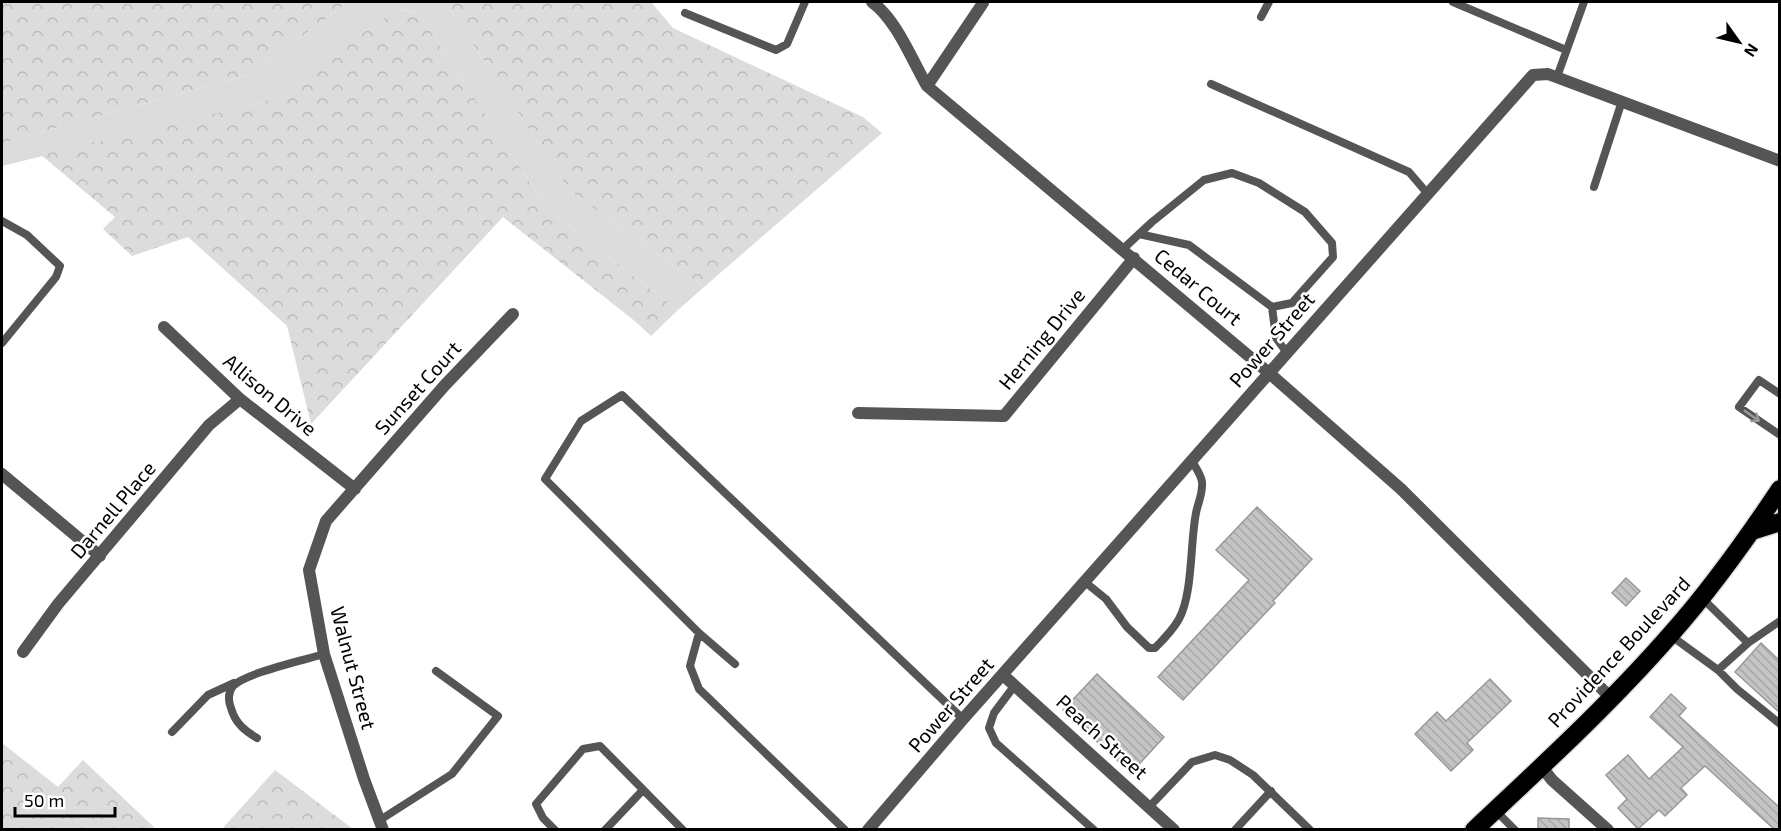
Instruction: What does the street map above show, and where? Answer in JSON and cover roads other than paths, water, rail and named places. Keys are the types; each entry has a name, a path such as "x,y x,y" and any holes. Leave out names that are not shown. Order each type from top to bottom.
{"highway":[{"name":"Providence Boulevard","path":"1475,829 1611,698 1670,635 1702,598 1752,531 1779,489"},
{"path":"1752,531 1779,522"}],"street":[{"name":"Cedar Court","path":"872,2 882,9 891,21 927,86 1134,258 1401,489 1611,698"},
{"path":"927,86 983,3"},
{"name":"Power Street","path":"868,830 963,719 1527,80 1539,73 1557,77 1779,161"},
{"name":"Herning Drive","path":"858,413 1004,416 1134,258"},
{"name":"Sunset Court","path":"355,489 445,385 513,314"},
{"name":"Allison Drive","path":"164,327 240,399 355,489"},
{"name":"Darnell Place","path":"23,652 58,604 209,425 240,399"},
{"path":"2,474 100,556"},
{"name":"Walnut Street","path":"355,489 326,521 309,570 324,654 364,779 382,825"},
{"name":"Peach Street","path":"1003,675 1174,830"},
{"path":"1541,766 1552,780 1604,828"}],"lane":[{"path":"685,13 776,50 787,44 805,2"},
{"path":"1261,17 1269,2"},
{"path":"1456,2 1566,50"},
{"path":"1557,77 1584,2"},
{"path":"1211,84 1409,172 1427,193"},
{"path":"1594,187 1622,101"},
{"path":"1123,249 1204,180 1232,173 1259,183 1305,212 1332,243 1334,257 1292,303 1272,307"},
{"path":"2,221 27,235 60,266 56,277 2,343"},
{"path":"1139,234 1189,245 1272,307 1276,339 1287,353"},
{"path":"1779,394 1759,380 1739,407 1779,435"},
{"path":"735,664 699,633 546,479 581,421 622,395 963,719"},
{"path":"1085,582 1106,599 1127,627 1149,648 1155,648 1172,630 1180,617 1189,580 1196,512 1202,494 1202,478 1192,461"},
{"path":"1702,598 1748,643"},
{"path":"1718,670 1748,643 1779,621"},
{"path":"699,633 690,666 699,689 845,830"},
{"path":"1670,635 1718,670 1779,724"},
{"path":"172,732 208,695 244,679 324,654"},
{"path":"382,825 452,774 498,716 436,671"},
{"path":"244,679 232,687 228,700 231,711 243,730 257,738"},
{"path":"1015,685 994,713 989,729 996,743 1094,830"},
{"path":"555,830 543,818 536,804 583,749 600,746 682,830"},
{"path":"1149,807 1192,762 1215,755 1230,760 1253,775 1311,830"},
{"path":"605,830 643,790"},
{"path":"1235,830 1271,791"},
{"path":"1495,810 1515,830"}]}
